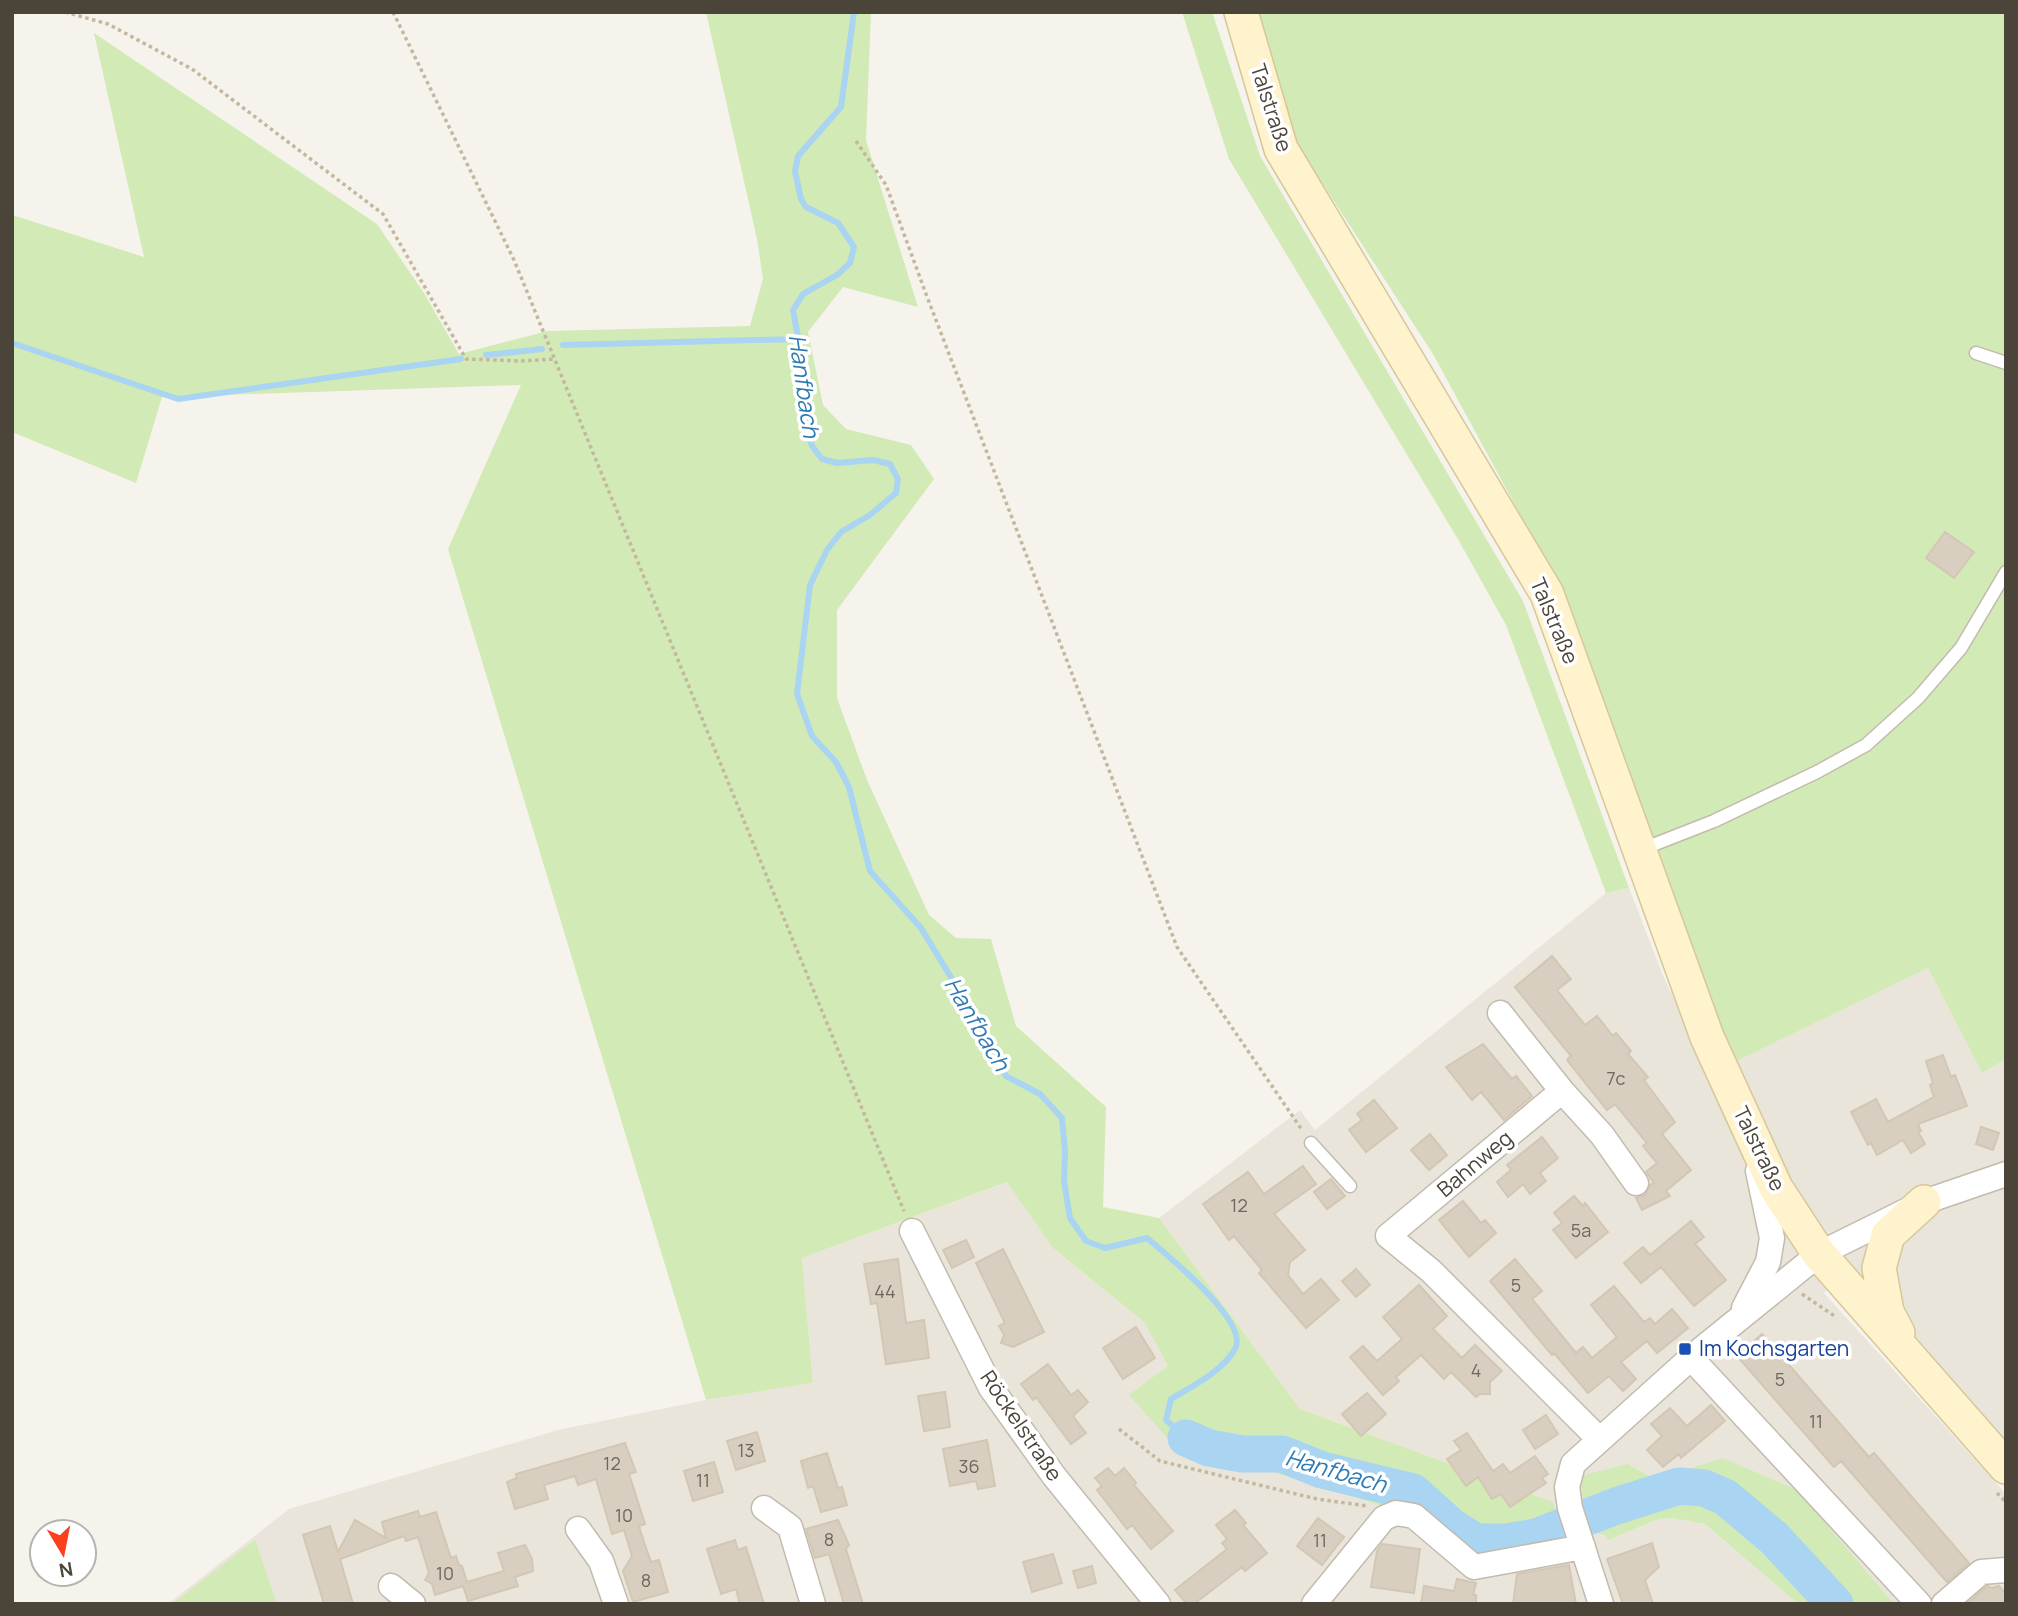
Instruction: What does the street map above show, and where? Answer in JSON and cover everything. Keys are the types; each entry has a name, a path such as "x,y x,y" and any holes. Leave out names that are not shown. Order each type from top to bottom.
{"main road":[{"name":"Talstraße","path":"1241,12 1281,149 1548,594 1706,1037 1776,1188 1819,1254 1912,1360"},
{"path":"1924,1202 1888,1235 1879,1268 1887,1312 1912,1360 2006,1467"}],"street":[{"path":"1500,1013 1562,1091 1602,1135 1636,1183"},
{"name":"Bahnweg","path":"1562,1091 1388,1236 1431,1271 1599,1439"},
{"path":"1739,1318 1768,1262 1772,1238 1761,1182 1741,1115"},
{"path":"1601,1604 1570,1507 1567,1487 1573,1464 1691,1358 1819,1254 1924,1202 2006,1174"},
{"name":"Röckelstraße","path":"912,1231 991,1388 1054,1476 1158,1604"},
{"path":"1691,1358 1919,1604"},
{"path":"764,1508 790,1527 813,1604"},
{"path":"1314,1604 1384,1518 1396,1513 1414,1516 1474,1567 1581,1540"},
{"path":"578,1529 601,1562 616,1604"},
{"path":"1944,1604 1981,1572 2006,1570"},
{"path":"391,1586 413,1604"}],"lane":[{"path":"1976,353 2006,363"},
{"path":"1639,850 1714,821 1817,772 1866,745 1918,698 1961,648 2006,572"},
{"path":"1311,1143 1350,1186"}],"path":[{"path":"65,12 108,24 192,69 383,214 466,359 555,359"},
{"path":"393,12 514,260 912,1231"},
{"path":"856,141 887,185 926,294 1177,947 1311,1143"},
{"path":"1119,1429 1160,1461 1317,1499 1377,1508 1384,1518"}],"shaded area":[{"path":"1629,888 1664,978 1693,1038 1733,1063 1928,968 1982,1073 2006,1059 2006,1446 1848,1265 1824,1293 2006,1494 2006,1604 1894,1604 1797,1491 1723,1458 1654,1479 1628,1464 1605,1535 1608,1540 1656,1520 1671,1518 1705,1524 1798,1604 168,1604 289,1509 558,1430 706,1400 813,1383 802,1258 1008,1182 1053,1248 1144,1322 1168,1366 1180,1452 1269,1471 1424,1519 1492,1553 1563,1533 1553,1502 1300,1409 1159,1218 1300,1110 1315,1130 1606,893"}],"green space":[{"path":"706,12 871,12 866,140 918,307 843,287 808,332 823,405 846,429 911,445 934,479 837,610 837,698 867,780 929,915 956,938 991,939 1016,1026 1106,1107 1103,1207 1159,1218 1300,1409 1553,1502 1564,1533 1492,1553 1424,1519 1269,1471 1180,1452 1129,1395 1168,1366 1144,1322 1053,1248 1007,1182 802,1258 813,1383 706,1400 448,549 521,385 162,397 136,483 12,432 12,215 144,257 94,33 377,224 424,293 459,354 548,331 750,326 763,279 757,239"},
{"path":"1182,12 1212,12 1260,156 1523,601 1629,888 1606,893 1506,625 1459,541 1229,159"},
{"path":"1256,12 2006,12 2006,1059 1982,1073 1928,968 1733,1063 1571,608 1433,354 1295,141"},
{"path":"1723,1458 1797,1490 1894,1604 1798,1604 1705,1524 1671,1518 1656,1520 1608,1540 1605,1535 1590,1531 1584,1512 1580,1476 1628,1464 1654,1479"},
{"path":"255,1540 277,1604 172,1604"}],"building":[{"path":"1945,532 1974,552 1954,578 1926,558"},
{"path":"1552,956 1571,979 1557,990 1585,1025 1597,1016 1613,1036 1616,1033 1631,1051 1628,1054 1648,1077 1644,1080 1675,1122 1662,1134 1691,1170 1666,1191 1670,1196 1642,1210 1636,1198 1645,1195 1654,1183 1646,1172 1657,1163 1643,1146 1647,1143 1615,1104 1607,1110 1567,1060 1571,1056 1515,987"},
{"path":"1483,1044 1512,1079 1516,1076 1532,1096 1504,1120 1481,1092 1472,1100 1446,1067"},
{"path":"1943,1055 1951,1077 1955,1075 1967,1106 1918,1124 1921,1131 1918,1132 1925,1144 1911,1153 1903,1140 1877,1155 1871,1143 1868,1145 1851,1112 1876,1099 1888,1122 1934,1097 1926,1061"},
{"path":"1374,1100 1397,1128 1366,1152 1349,1130 1362,1120 1357,1114"},
{"path":"1981,1127 1999,1133 1993,1150 1976,1144"},
{"path":"1430,1134 1447,1155 1429,1170 1411,1150"},
{"path":"1542,1137 1558,1158 1540,1173 1546,1181 1530,1194 1523,1184 1508,1197 1497,1182 1511,1170 1507,1165"},
{"path":"1303,1166 1316,1184 1274,1214 1305,1250 1290,1262 1288,1275 1303,1294 1321,1279 1339,1300 1306,1328 1259,1273 1262,1270 1234,1236 1229,1240 1203,1204 1248,1172 1264,1194"},
{"path":"1331,1179 1345,1196 1327,1209 1314,1192"},
{"path":"1574,1196 1583,1206 1585,1203 1608,1232 1576,1258 1553,1230 1562,1223 1554,1213"},
{"path":"1463,1201 1481,1223 1485,1220 1496,1233 1469,1257 1439,1220"},
{"path":"1691,1221 1704,1237 1695,1244 1726,1280 1694,1306 1661,1267 1641,1283 1624,1263 1643,1247 1650,1255"},
{"path":"966,1240 974,1257 952,1268 943,1250"},
{"path":"1003,1249 1044,1332 1013,1347 1001,1343 1004,1335 999,1326 1005,1323 976,1263"},
{"path":"898,1259 906,1323 924,1320 929,1358 886,1364 877,1303 871,1304 864,1264"},
{"path":"1515,1259 1542,1291 1532,1299 1576,1353 1583,1347 1592,1358 1617,1337 1591,1305 1614,1286 1644,1322 1650,1318 1655,1324 1672,1309 1688,1328 1657,1353 1647,1341 1621,1362 1636,1379 1623,1391 1609,1376 1588,1393 1490,1281"},
{"path":"1356,1269 1370,1285 1356,1297 1342,1281"},
{"path":"1419,1285 1447,1316 1433,1329 1462,1358 1475,1345 1502,1371 1490,1382 1490,1394 1476,1397 1451,1372 1444,1379 1421,1355 1396,1377 1399,1381 1383,1395 1350,1357 1363,1346 1377,1361 1402,1339 1383,1317"},
{"path":"1136,1327 1155,1358 1123,1379 1103,1348"},
{"path":"1762,1334 1869,1457 1874,1453 1969,1563 1947,1582 1841,1461 1834,1467 1737,1356"},
{"path":"1048,1364 1071,1395 1078,1390 1088,1402 1073,1416 1086,1433 1071,1444 1036,1397 1033,1400 1021,1384"},
{"path":"945,1392 950,1427 924,1431 918,1396"},
{"path":"1367,1393 1386,1414 1361,1436 1342,1414"},
{"path":"1711,1405 1725,1421 1681,1458 1679,1454 1663,1467 1647,1450 1662,1436 1651,1424 1670,1408 1687,1426"},
{"path":"1546,1415 1558,1434 1535,1449 1523,1430"},
{"path":"757,1432 765,1461 736,1470 727,1441"},
{"path":"1467,1433 1493,1471 1503,1464 1510,1473 1535,1456 1548,1474 1542,1478 1546,1483 1510,1507 1501,1494 1492,1499 1478,1477 1466,1486 1447,1459 1461,1450 1454,1441"},
{"path":"987,1440 995,1486 978,1489 976,1481 950,1486 943,1449"},
{"path":"625,1443 636,1472 629,1474 645,1524 639,1526 651,1562 659,1560 668,1592 633,1602 623,1571 632,1556 629,1546 624,1530 612,1534 596,1479 578,1485 575,1476 544,1485 548,1499 515,1509 507,1482 517,1478 516,1474"},
{"path":"827,1453 838,1488 842,1487 847,1505 821,1512 813,1486 808,1488 801,1461"},
{"path":"714,1462 723,1492 693,1501 684,1471"},
{"path":"1108,1468 1115,1476 1124,1468 1136,1483 1134,1485 1173,1531 1151,1549 1132,1525 1127,1529 1097,1490 1102,1486 1095,1478"},
{"path":"1235,1510 1246,1523 1243,1525 1267,1553 1245,1571 1242,1567 1194,1604 1187,1604 1175,1590 1227,1549 1222,1543 1227,1539 1216,1525"},
{"path":"418,1511 420,1517 436,1512 451,1558 456,1556 467,1582 504,1571 498,1553 525,1545 532,1559 533,1571 515,1577 518,1586 468,1601 463,1586 435,1595 432,1584 425,1580 429,1573 418,1537 406,1541 404,1536 340,1559 353,1604 324,1604 303,1535 330,1526 338,1552 355,1520 386,1538 382,1522"},
{"path":"1318,1518 1344,1537 1322,1565 1297,1546"},
{"path":"838,1520 849,1545 846,1549 863,1604 844,1604 829,1554 815,1558 806,1529"},
{"path":"735,1540 738,1550 746,1547 764,1604 740,1604 736,1589 721,1594 707,1549"},
{"path":"1652,1543 1659,1567 1645,1580 1653,1604 1623,1604 1607,1559"},
{"path":"1382,1544 1420,1549 1414,1593 1371,1587 1377,1551"},
{"path":"1053,1554 1062,1583 1032,1592 1023,1562"},
{"path":"1569,1565 1576,1604 1513,1604 1517,1574"},
{"path":"1092,1566 1096,1583 1078,1588 1073,1571"},
{"path":"1457,1579 1476,1583 1473,1595 1476,1595 1476,1604 1421,1604 1424,1586 1454,1591"},
{"path":"1987,1586 1999,1586 2006,1594 2006,1604 1967,1604"}],"waterway":[{"name":"Hanfbach","path":"854,12 841,107 798,156 795,171 801,199 806,207 838,223 854,247 850,263 837,275 803,294 793,310 807,385 806,428 812,446 822,459 837,463 873,460 890,464 898,479 896,493 870,515 841,532 827,550 810,585 797,694 812,736 836,762 849,787 870,871 921,928 966,1002 1006,1076 1040,1094 1062,1118 1064,1181 1070,1218 1086,1241 1105,1248 1147,1238 1204,1289 1230,1323 1236,1337 1235,1349 1230,1357 1206,1378 1171,1399 1166,1420 1186,1438"},
{"path":"563,345 798,339"},
{"path":"12,343 178,399 461,359"},
{"path":"486,355 542,349"},
{"name":"Hanfbach","path":"1186,1438 1209,1448 1242,1454 1282,1454 1322,1470 1413,1492 1452,1527 1476,1542 1506,1542 1536,1537 1616,1506 1679,1486 1704,1488 1725,1497 1774,1538 1835,1604"}],"place":[{"name":"Im Kochsgarten","path":"1685,1349"}]}
